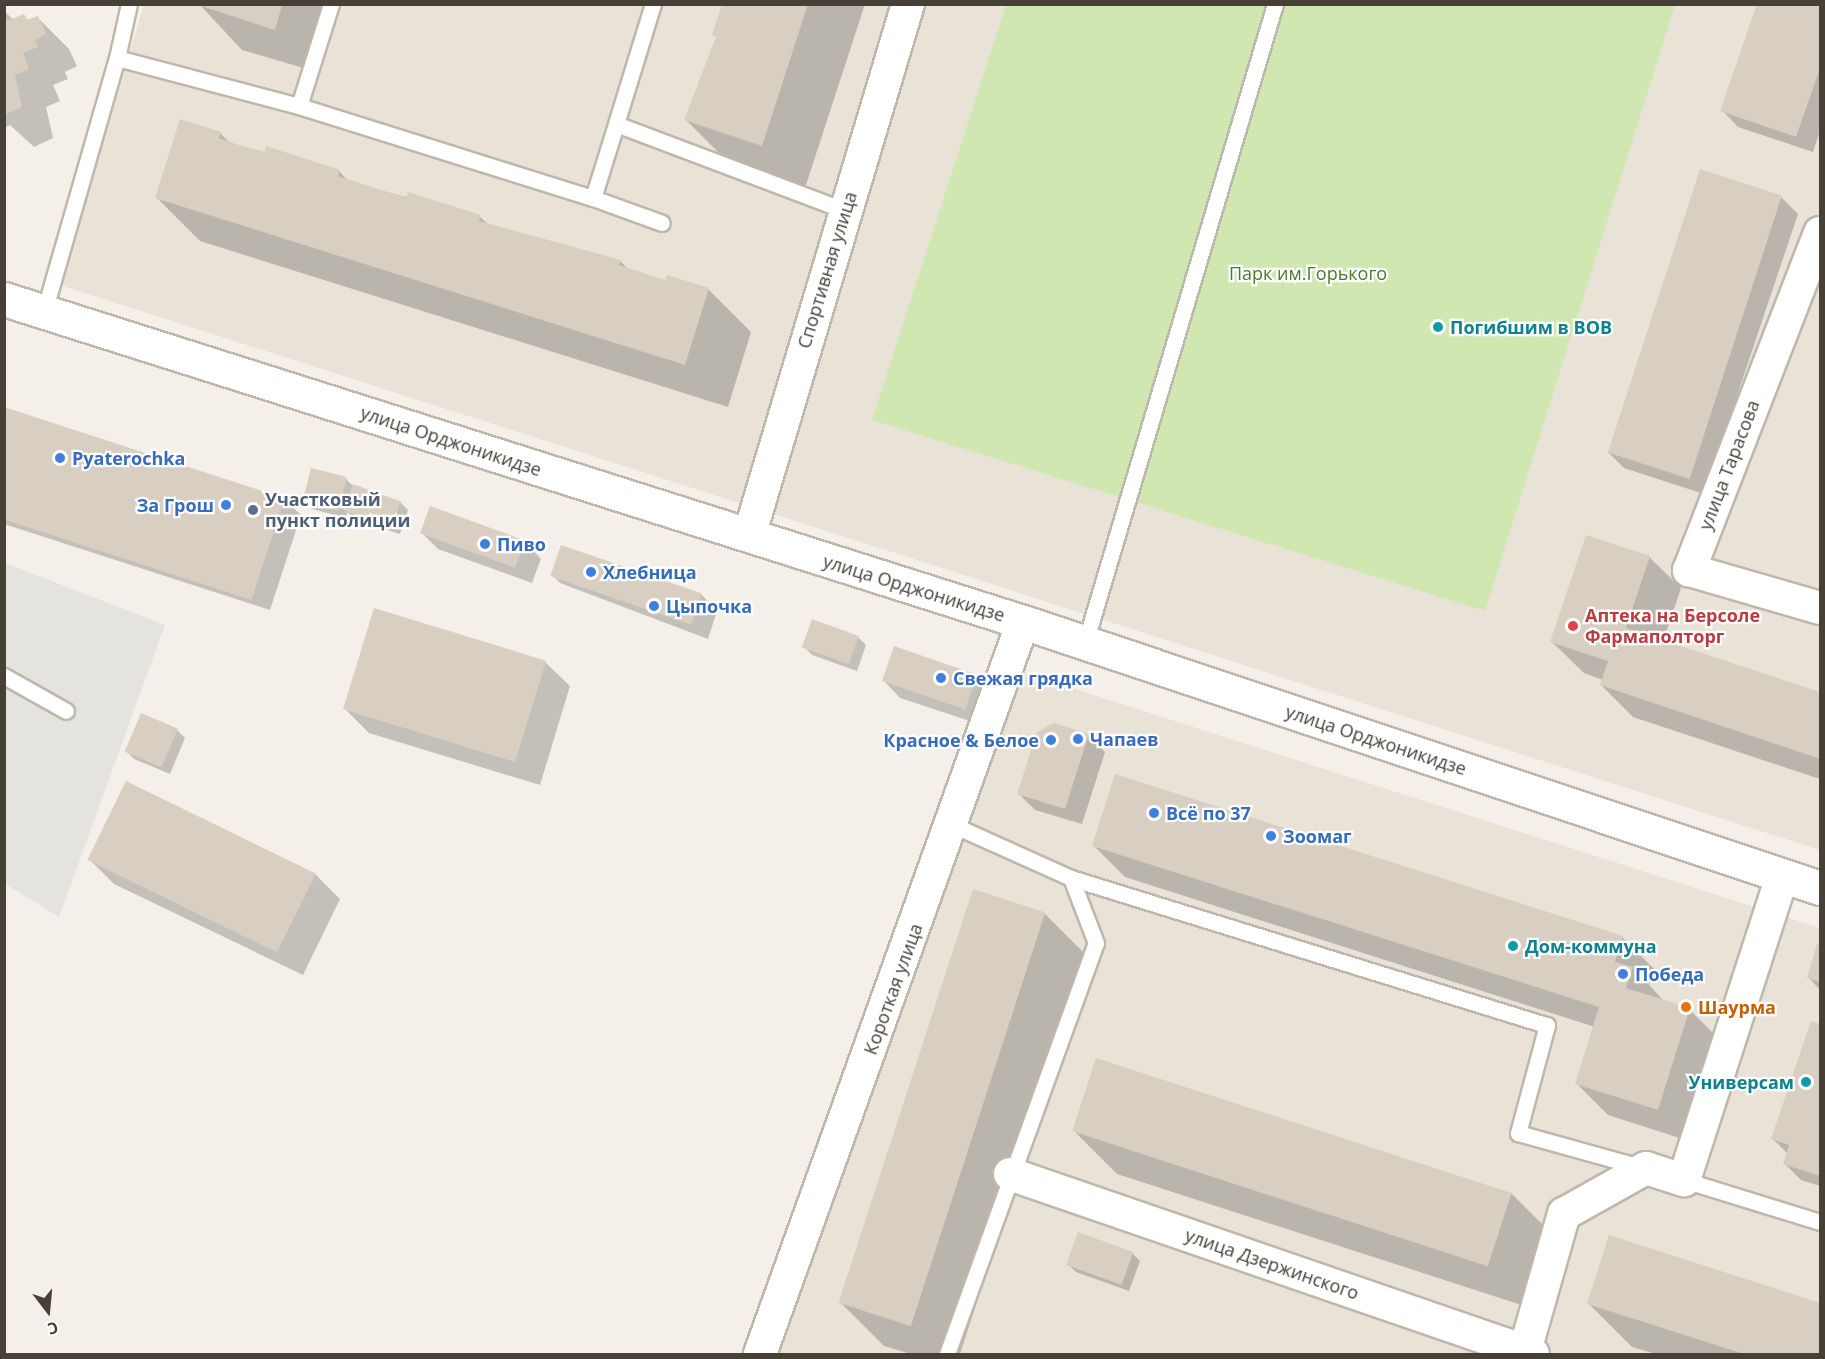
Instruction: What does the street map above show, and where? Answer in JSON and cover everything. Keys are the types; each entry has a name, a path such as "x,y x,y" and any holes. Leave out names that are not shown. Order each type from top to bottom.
{"street":[{"name":"Спортивная улица","path":"749,536 844,210 908,4"},
{"name":"улица Тарасова","path":"1821,233 1689,570 1821,608"},
{"name":"улица Орджоникидзе","path":"4,299 1023,622 1821,888"},
{"name":"Короткая улица","path":"760,1354 953,825 1023,622"},
{"path":"1527,1353 1564,1214 1646,1168 1684,1180 1782,876"},
{"name":"улица Дзержинского","path":"1010,1174 1527,1353"}],"lane":[{"path":"44,312 117,58 129,4"},
{"path":"299,106 331,4"},
{"path":"593,198 653,4"},
{"path":"1085,643 1275,4"},
{"path":"117,58 299,106 593,198 663,223"},
{"path":"616,124 844,210"},
{"path":"4,676 66,711"},
{"path":"953,825 1071,878 1547,1025 1518,1133 1646,1168"},
{"path":"947,1354 1010,1174 1096,943 1071,878"},
{"path":"1684,1180 1821,1222"}],"shaded area":[{"path":"144,5 1820,5 1820,850 60,285"},
{"path":"5,563 165,625 59,917 5,884"},
{"path":"994,663 1820,928 1820,1354 779,1354"}],"green space":[{"name":"Парк им.Горького","path":"1006,5 1675,5 1485,611 872,420"}],"building":[{"path":"722,4 808,4 762,146 684,120 716,37 712,35"},
{"path":"1757,4 1820,4 1820,68 1796,137 1720,111"},
{"path":"198,5 282,5 275,30"},
{"path":"24,14 27,20 38,16 46,34 35,40 38,47 23,53 29,69 15,75 22,107 4,115 4,16 7,21"},
{"path":"180,119 221,132 219,138 242,146 265,152 266,146 340,170 338,176 406,198 408,192 481,215 479,221 621,260 619,265 665,280 667,275 709,288 685,365 155,198"},
{"path":"1700,169 1782,196 1690,479 1608,452"},
{"path":"4,407 285,498 251,600 4,520"},
{"path":"311,468 347,477 338,511 303,502"},
{"path":"353,484 401,501 391,528 343,510"},
{"path":"430,506 525,541 515,568 420,533"},
{"path":"1586,535 1650,556 1626,628 1820,692 1820,759 1600,685 1608,661 1550,642"},
{"path":"561,545 702,594 691,625 550,576"},
{"path":"374,608 546,661 515,762 343,709"},
{"path":"812,619 859,636 849,664 802,647"},
{"path":"894,646 977,675 965,710 882,681"},
{"path":"141,713 178,729 161,767 125,752"},
{"path":"1054,723 1089,734 1065,809 1017,794 1037,732"},
{"name":"Дом-коммуна","path":"1115,774 1623,936 1615,962 1633,967 1626,988 1690,1008 1658,1110 1575,1084 1599,1007 1092,846"},
{"path":"126,781 316,873 277,953 87,860"},
{"path":"973,889 1045,912 911,1326 839,1303"},
{"path":"1817,944 1820,945 1820,982 1807,978"},
{"name":"Универсам","path":"1811,1021 1820,1024 1820,1176 1783,1164 1789,1145 1771,1139"},
{"path":"1096,1058 1512,1193 1488,1266 1072,1131"},
{"path":"1078,1232 1133,1252 1121,1285 1066,1265"},
{"path":"1609,1235 1820,1303 1820,1354 1744,1354 1587,1304"}],"place":[{"name":"Погибшим в ВОВ","path":"1438,327"},
{"name":"Pyaterochka","path":"60,458"},
{"name":"За Грош","path":"226,505"},
{"name":"Участковый пункт полиции","path":"253,510"},
{"name":"Пиво","path":"485,544"},
{"name":"Хлебница","path":"591,572"},
{"name":"Цыпочка","path":"654,606"},
{"name":"Аптека на Берсоле Фармаполторг","path":"1573,626"},
{"name":"Свежая грядка","path":"941,678"},
{"name":"Чапаев","path":"1078,739"},
{"name":"Красное & Белое","path":"1051,740"},
{"name":"Всё по 37","path":"1154,813"},
{"name":"Зоомаг","path":"1271,836"},
{"name":"Дом-коммуна","path":"1513,946"},
{"name":"Победа","path":"1623,974"},
{"name":"Шаурма","path":"1686,1007"},
{"name":"Универсам","path":"1806,1082"}]}
